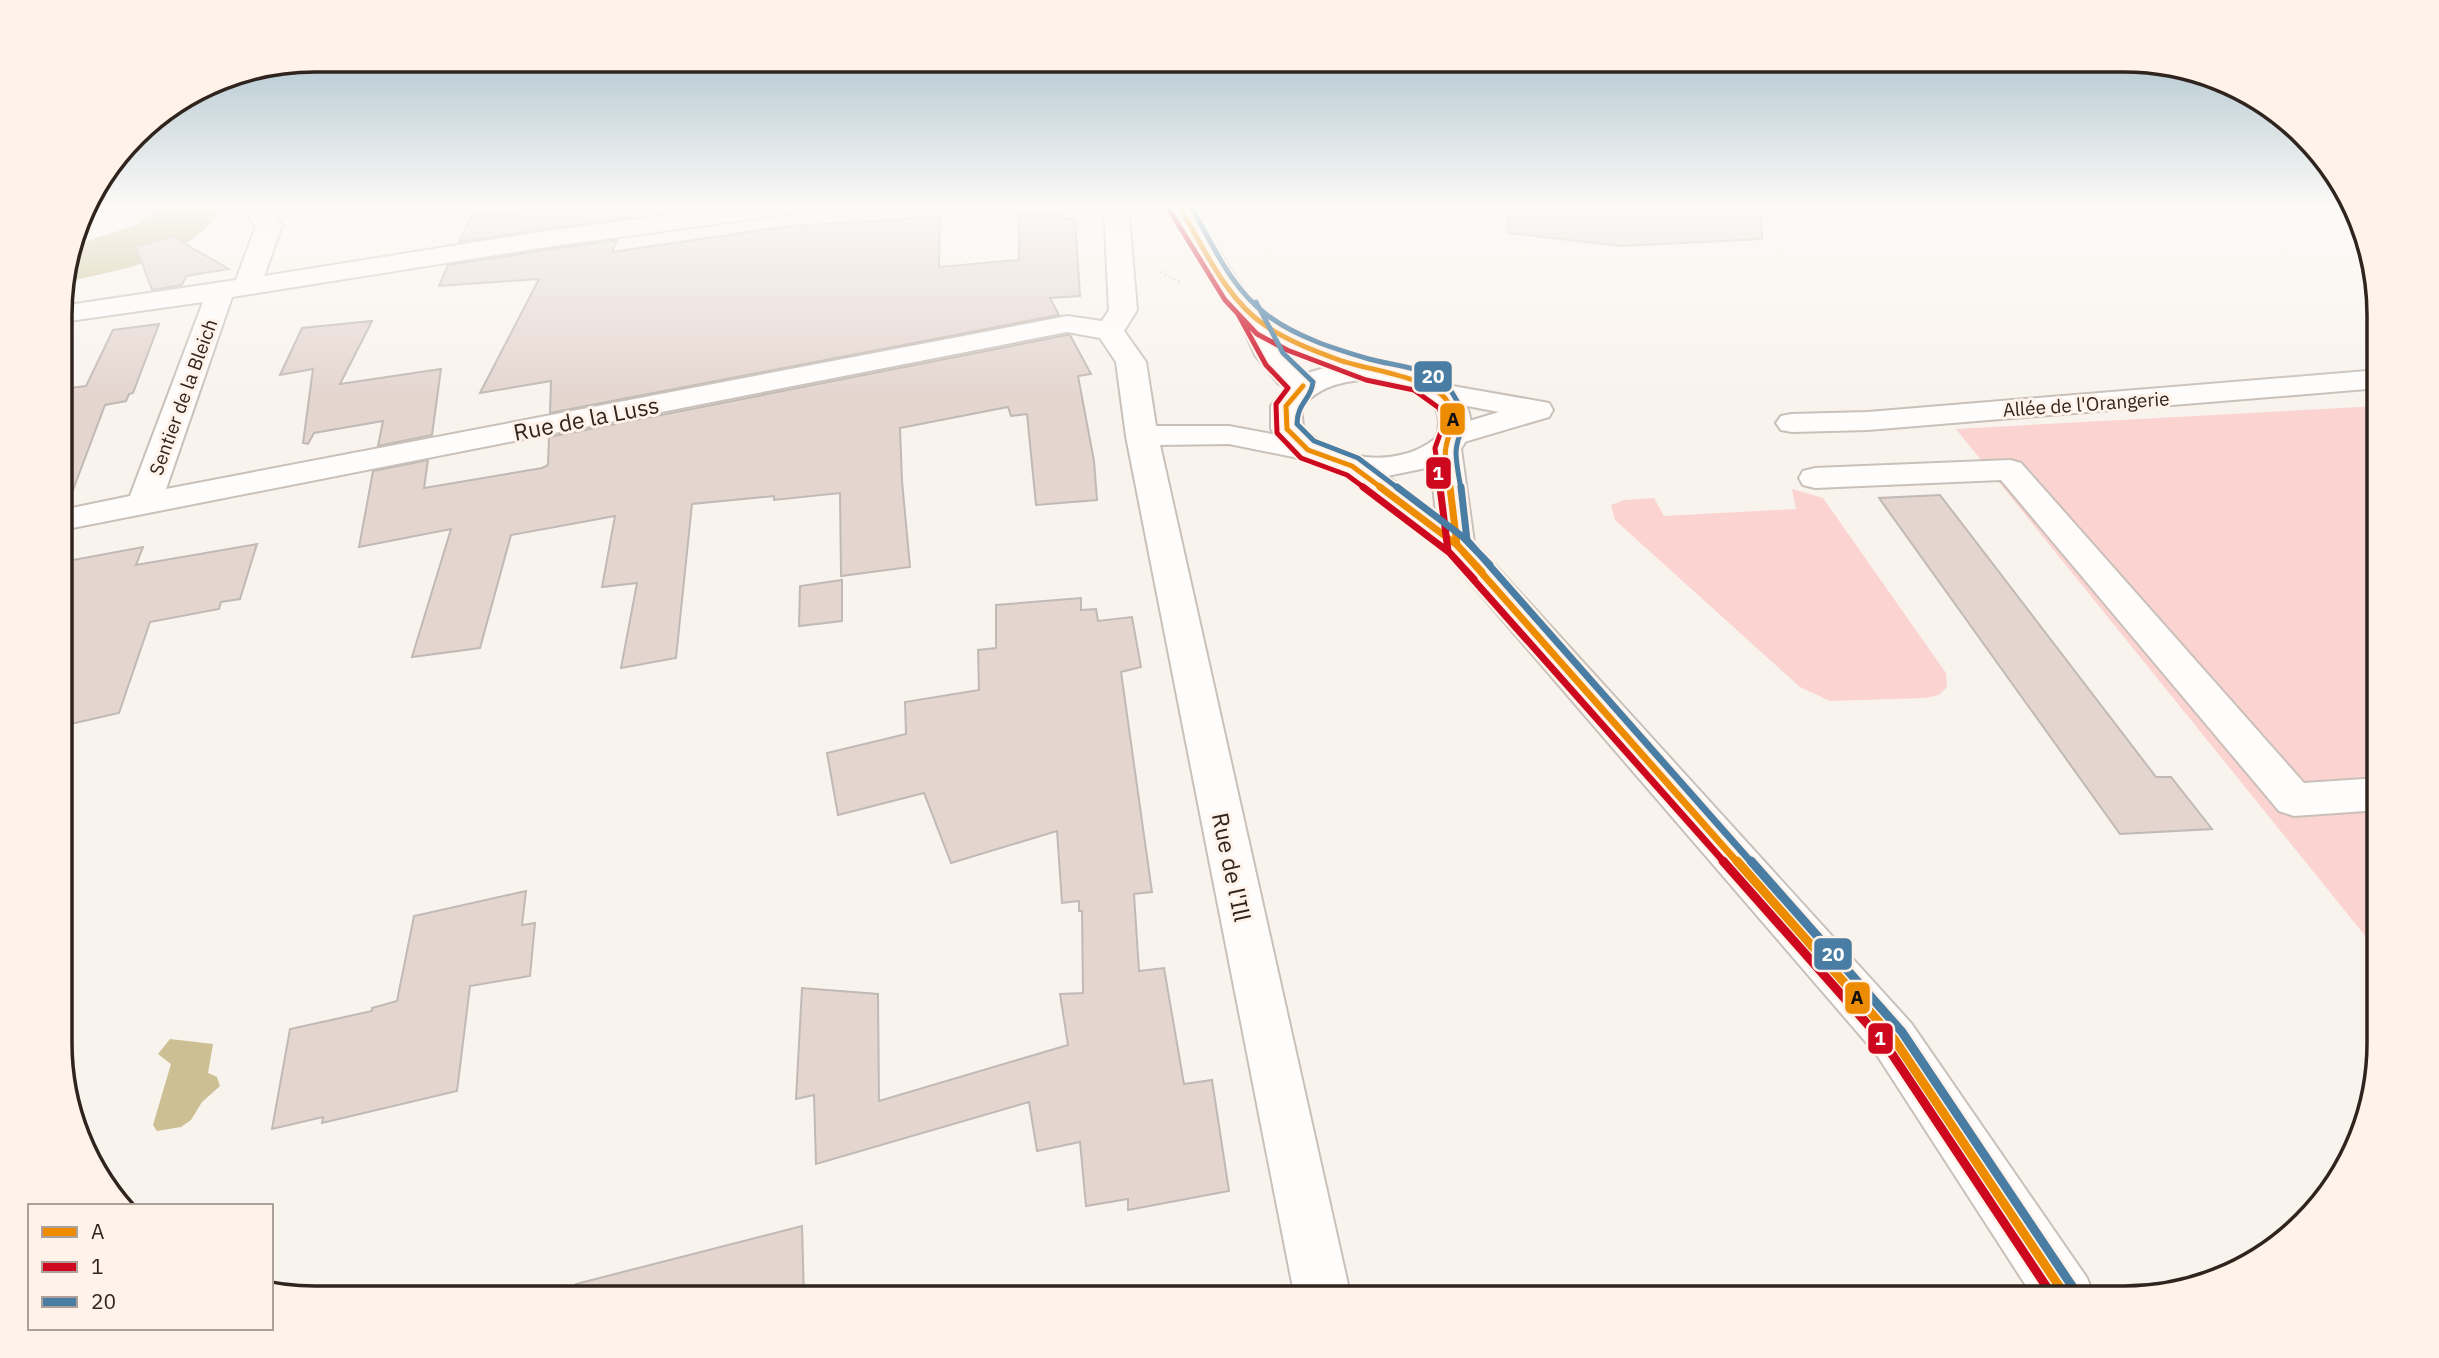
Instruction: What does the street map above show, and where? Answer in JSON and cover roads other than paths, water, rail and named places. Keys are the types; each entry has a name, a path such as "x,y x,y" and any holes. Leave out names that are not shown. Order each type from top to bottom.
{"street":[{"name":"Sentier de la Bleich","path":"144,504 234,289 245,269"},
{"path":"72,313 357,269"},
{"path":"1110,331 1123,310 1120,269"},
{"path":"1218,269 1253,317 1270,355 1289,377 1294,396 1287,429 1308,450"},
{"path":"1253,317 1302,346 1368,370 1409,377 1441,394 1538,410 1450,442 1406,466 1352,467"},
{"name":"Rue de la Luss","path":"72,518 1067,324 1110,331"},
{"name":"Rue de l'Ill","path":"1110,331 1130,362 1142,436 1321,1286"},
{"path":"1229,435 1332,374 1368,370"},
{"name":"Allée de l'Orangerie","path":"1792,423 1868,421 2367,380"},
{"path":"1441,394 1455,414 1450,442 1457,545"},
{"path":"1142,436 1229,435 1308,450 1352,467 1457,545 1894,1038 2059,1286"},
{"path":"1815,478 2010,470 2294,800 2367,795"}]}
